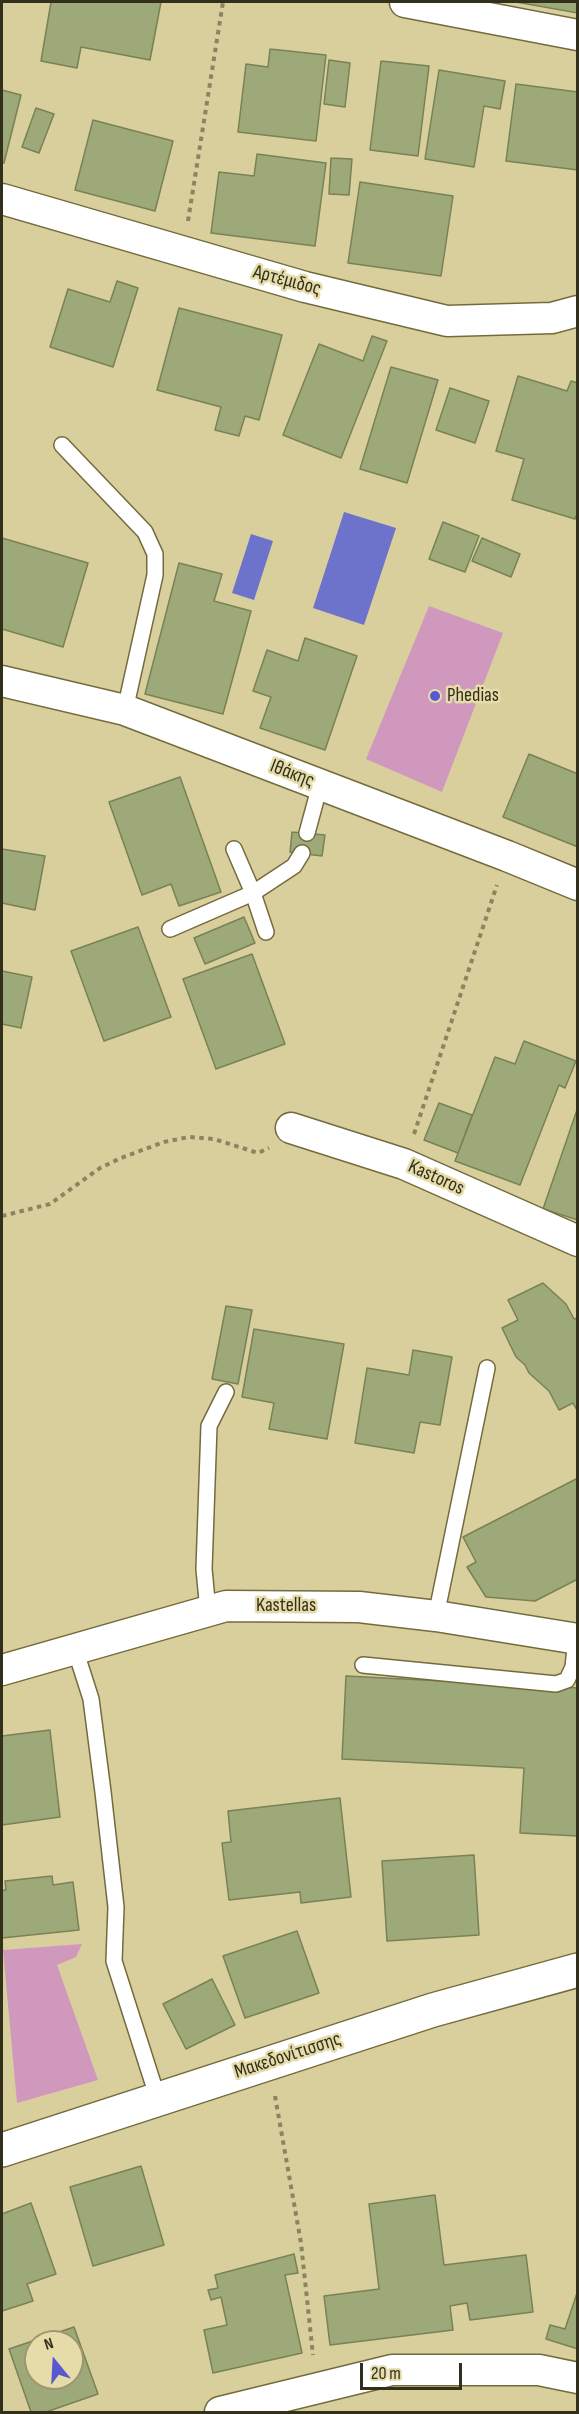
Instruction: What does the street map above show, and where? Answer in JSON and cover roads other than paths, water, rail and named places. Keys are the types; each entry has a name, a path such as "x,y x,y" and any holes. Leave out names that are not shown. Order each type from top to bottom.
{"main road":[{"name":"Μακεδονίτισσης","path":"2,2150 433,2010 578,1970"}],"street":[{"path":"405,2 578,35"},
{"name":"Αρτέμιδος","path":"2,199 306,287 447,321 552,318 578,311"},
{"name":"Ιθάκης","path":"2,681 125,710 578,885"},
{"name":"Kastoros","path":"291,1128 404,1164 578,1241"},
{"name":"Kastellas","path":"2,1670 226,1606 359,1607 436,1616 577,1639"},
{"path":"220,2412 284,2404 316,2388 392,2370 539,2370 578,2378"}],"lane":[{"path":"62,445 145,532 155,554 154,575 125,710"},
{"path":"307,833 320,785"},
{"path":"234,849 253,893 266,932"},
{"path":"170,929 253,893 294,866 302,853"},
{"path":"436,1616 487,1368"},
{"path":"208,1611 204,1569 209,1426 226,1392"},
{"path":"363,1665 556,1684 567,1680 573,1667 577,1639"},
{"path":"75,1649 90,1699 103,1792 116,1906 114,1961 158,2099"}],"water":[{"path":"344,512 396,528 364,625 313,608"},
{"path":"251,534 273,541 254,600 232,593"}],"place":[{"name":"Phedias","path":"435,696"}]}
